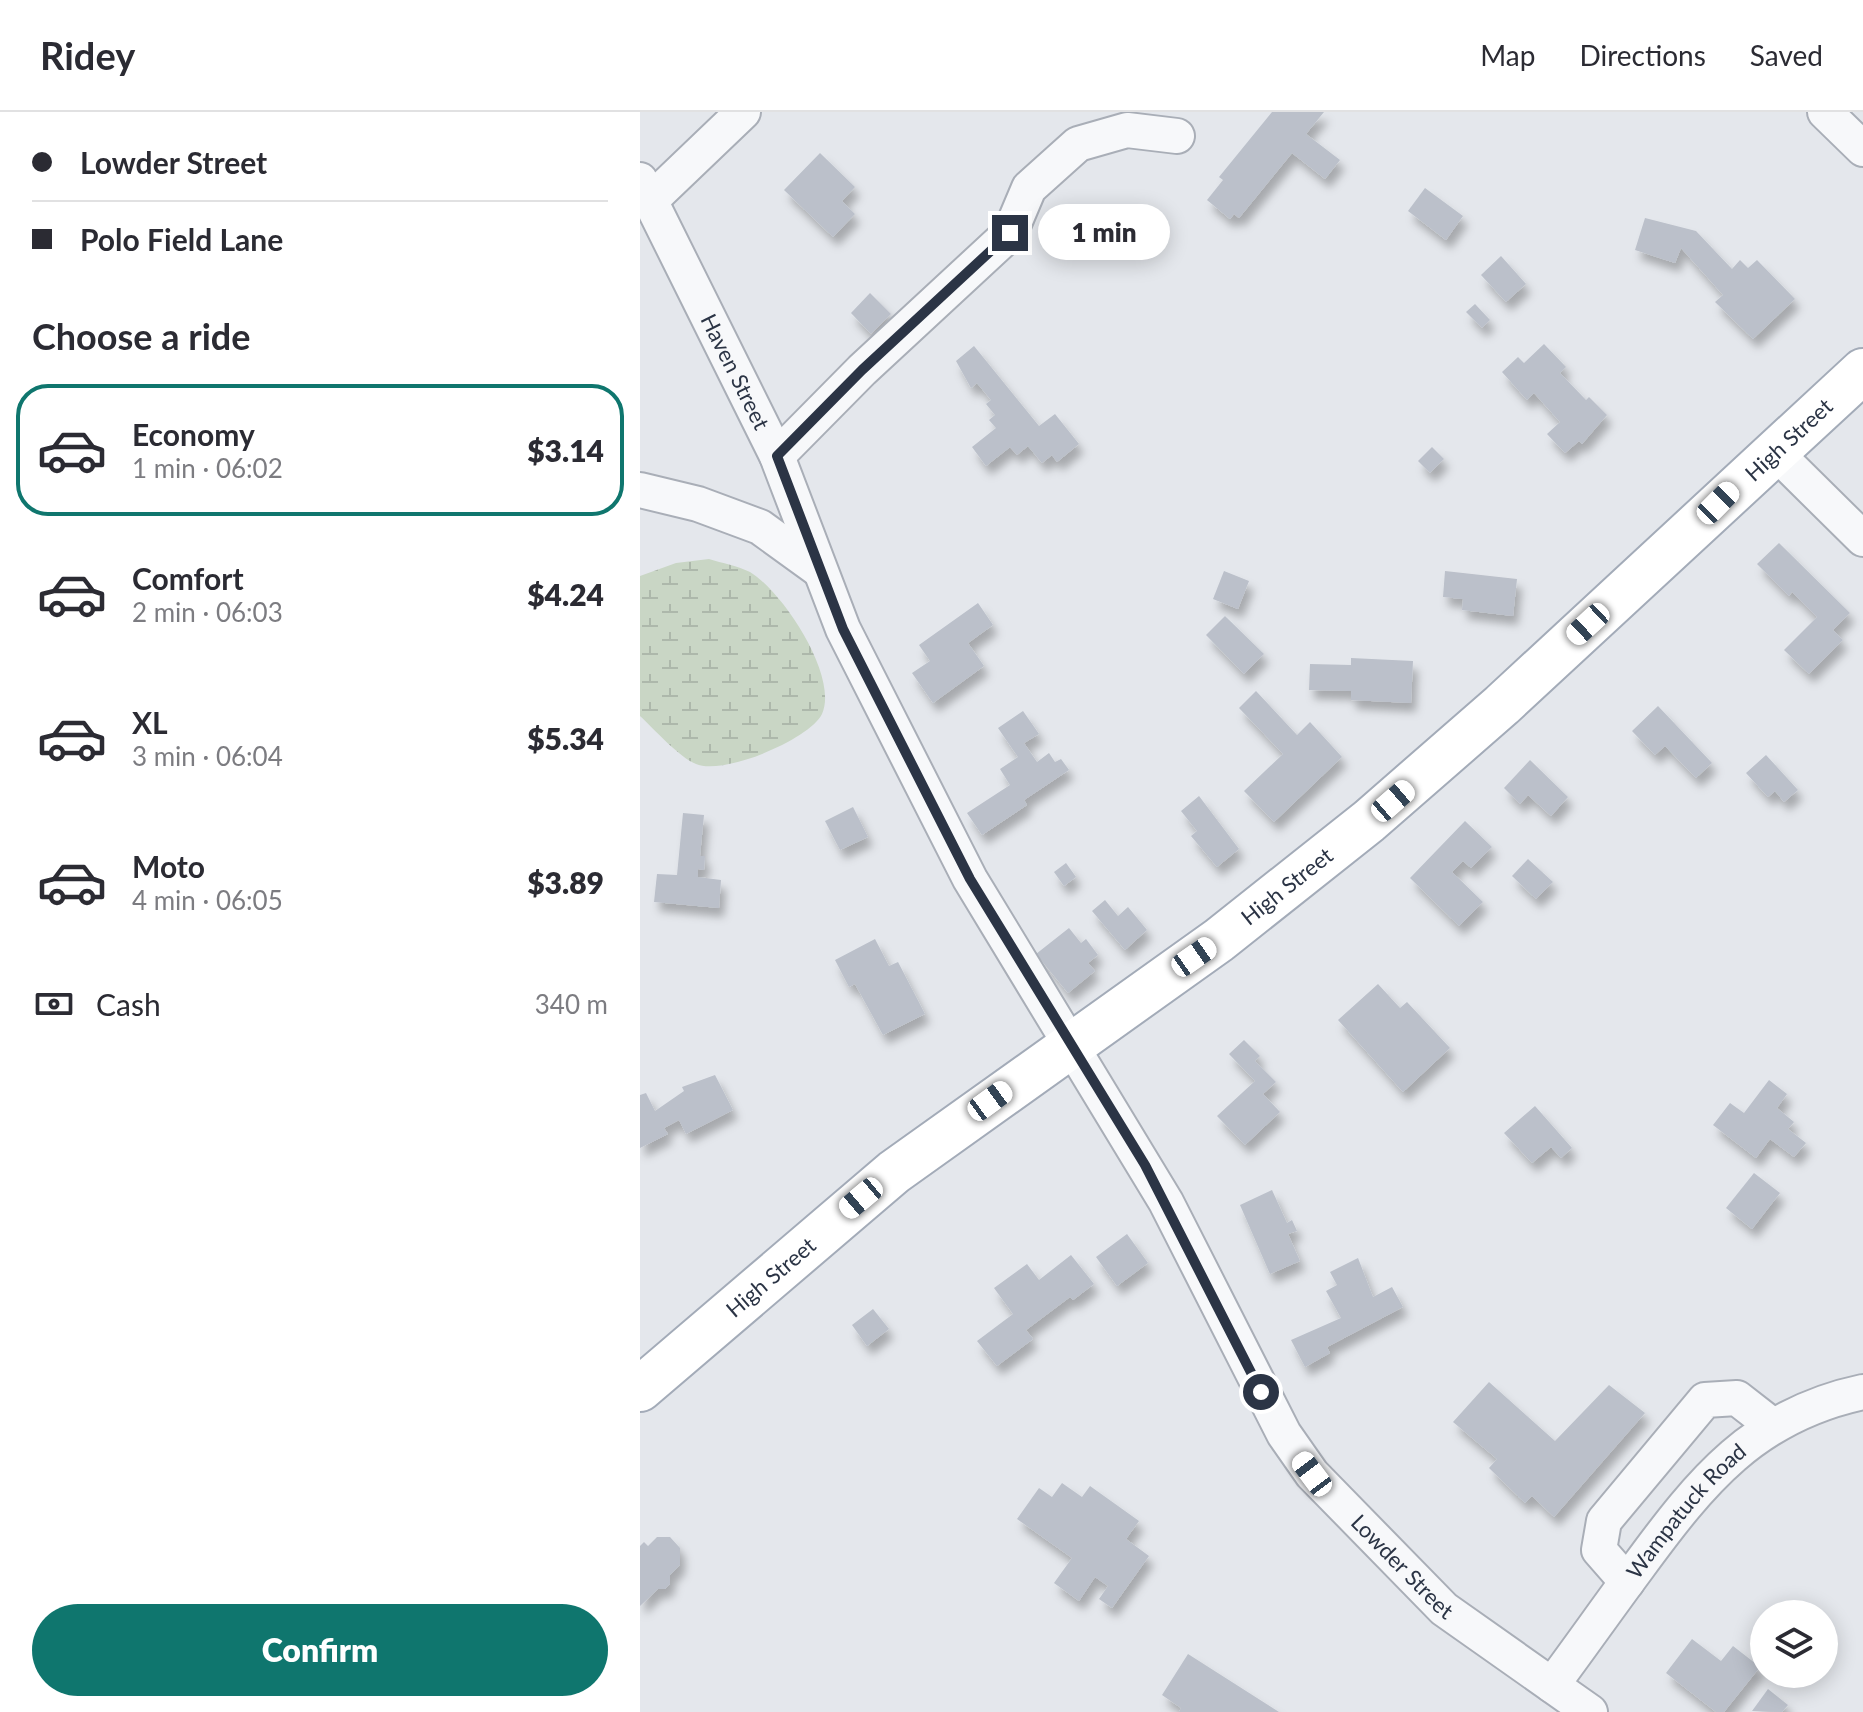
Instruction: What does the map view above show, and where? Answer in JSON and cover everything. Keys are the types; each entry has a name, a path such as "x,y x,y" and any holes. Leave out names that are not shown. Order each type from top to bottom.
{"main road":[{"name":"High Street","path":"640,1389 861,1198 1071,1043 1219,940 1369,821 1502,705 1863,371"}],"street":[{"path":"645,190 743,112"},
{"path":"1825,112 1863,149"},
{"path":"777,456 862,370 1010,233 1029,188 1078,144 1127,130 1177,136"},
{"name":"Haven Street","path":"645,190 777,456 843,629 970,879 1071,1043"},
{"path":"1774,451 1863,539"},
{"path":"640,490 698,504 760,527 818,569"},
{"name":"Lowder Street","path":"1071,1043 1166,1202 1266,1402 1297,1454 1329,1493 1444,1609 1590,1712"},
{"name":"Wampatuck Road","path":"1552,1685 1695,1491 1723,1461 1773,1426 1815,1406 1863,1392"},
{"path":"1627,1582 1599,1550 1604,1521 1705,1400 1737,1398 1773,1426"}],"green space":[{"path":"709,559 750,572 777,597 815,657 825,698 822,714 814,724 784,744 745,760 709,766 696,764 682,756 640,716 640,576 676,563"}],"building":[{"path":"1272,112 1324,112 1306,134 1340,160 1325,179 1292,153 1239,218 1234,214 1230,219 1207,200 1223,180 1219,177"},
{"path":"820,153 855,187 842,201 855,214 833,237 784,190"},
{"path":"1425,188 1463,216 1446,240 1408,211"},
{"path":"1645,218 1696,231 1732,269 1740,260 1748,268 1757,260 1795,299 1753,339 1715,302 1723,295 1681,248 1675,263 1635,250"},
{"path":"1501,256 1526,284 1506,302 1481,275"},
{"path":"870,293 891,314 871,334 851,313"},
{"path":"1475,304 1490,320 1482,328 1466,312"},
{"path":"1544,344 1566,367 1560,373 1586,400 1589,397 1607,415 1582,444 1579,441 1565,453 1547,434 1560,422 1534,393 1527,400 1502,372 1518,357 1524,363"},
{"path":"974,346 1039,426 1055,414 1079,444 1057,462 1052,455 1042,463 1028,446 1017,455 1010,447 986,466 972,447 996,428 989,420 995,415 986,404 991,400 977,383 971,388 956,361"},
{"path":"1432,447 1444,459 1430,473 1418,461"},
{"path":"1779,543 1850,613 1833,630 1843,640 1809,674 1784,650 1817,617 1792,592 1789,596 1757,564"},
{"path":"1224,571 1249,581 1238,609 1213,599"},
{"path":"1445,571 1517,579 1513,616 1462,610 1463,599 1443,597"},
{"path":"978,603 993,625 968,643 984,666 933,703 912,673 930,661 919,645"},
{"path":"1225,616 1264,654 1244,674 1206,635"},
{"path":"1351,658 1413,661 1411,703 1351,700 1351,691 1309,690 1310,664 1351,665"},
{"path":"1256,691 1297,735 1310,722 1342,757 1274,822 1244,791 1283,754 1239,708"},
{"path":"1658,706 1712,763 1696,778 1665,746 1655,755 1632,731"},
{"path":"1023,711 1039,734 1024,743 1037,762 1049,753 1055,762 1061,759 1069,770 1024,800 1027,805 982,835 967,813 1010,785 1000,769 1018,757 998,728"},
{"path":"1766,755 1798,790 1784,802 1775,791 1768,797 1746,773"},
{"path":"1530,760 1568,797 1551,816 1528,795 1520,804 1504,788"},
{"path":"1199,796 1239,849 1217,867 1191,836 1197,831 1181,811"},
{"path":"853,807 868,837 840,850 825,821"},
{"path":"683,813 704,815 700,856 705,856 704,870 698,869 698,877 721,880 719,908 654,902 657,874 677,875"},
{"path":"1465,821 1492,847 1471,868 1463,861 1452,872 1483,902 1459,926 1410,878"},
{"path":"1528,859 1553,882 1536,899 1512,876"},
{"path":"1066,863 1076,877 1064,886 1054,872"},
{"path":"1105,900 1118,916 1128,907 1147,930 1125,950 1092,911"},
{"path":"1069,928 1081,943 1086,939 1098,955 1088,963 1095,971 1068,993 1036,954"},
{"path":"875,939 889,966 898,962 925,1014 883,1035 855,984 849,987 835,960"},
{"path":"1378,984 1400,1008 1407,1002 1450,1048 1403,1092 1338,1020"},
{"path":"1244,1040 1260,1056 1255,1061 1276,1082 1263,1094 1280,1112 1245,1145 1217,1116 1255,1081 1229,1054"},
{"path":"715,1075 733,1110 686,1134 679,1120 664,1128 668,1134 640,1148 640,1095 646,1093 655,1111 684,1091 682,1087"},
{"path":"1769,1080 1787,1094 1777,1108 1794,1122 1788,1129 1806,1143 1794,1157 1770,1139 1756,1158 1713,1125 1730,1103 1744,1113"},
{"path":"1535,1106 1572,1148 1561,1158 1551,1147 1532,1163 1504,1133"},
{"path":"1754,1173 1780,1193 1752,1229 1726,1208"},
{"path":"1272,1190 1287,1223 1292,1220 1297,1231 1288,1234 1300,1261 1270,1274 1240,1205"},
{"path":"1127,1234 1148,1263 1117,1286 1096,1257"},
{"path":"1071,1255 1094,1284 1073,1300 1070,1297 1026,1330 1033,1339 997,1366 977,1341 1013,1314 994,1288 1027,1264 1039,1280"},
{"path":"1358,1258 1373,1297 1392,1287 1403,1307 1327,1347 1330,1353 1305,1367 1291,1340 1341,1318 1326,1291 1337,1285 1330,1272"},
{"path":"873,1309 889,1329 867,1346 852,1325"},
{"path":"1489,1382 1555,1441 1609,1385 1645,1413 1554,1517 1532,1496 1525,1503 1489,1468 1497,1459 1453,1422"},
{"path":"1062,1483 1082,1497 1090,1486 1139,1521 1126,1539 1149,1556 1112,1608 1099,1599 1108,1586 1095,1577 1079,1601 1054,1583 1072,1558 1017,1519 1039,1488 1052,1497"},
{"path":"657,1537 670,1537 680,1548 680,1565 670,1575 670,1584 665,1589 658,1589 640,1606 640,1546 644,1542 648,1546"},
{"path":"1692,1639 1721,1661 1733,1646 1750,1659 1750,1680 1724,1712 1716,1712 1666,1673"},
{"path":"1188,1654 1279,1712 1179,1712 1181,1708 1162,1695"},
{"path":"1768,1689 1788,1705 1782,1712 1752,1711"}],"route":[{"path":"1010,233 862,370 777,456 843,629 970,879 1124,1128 1166,1202 1261,1392"}]}
